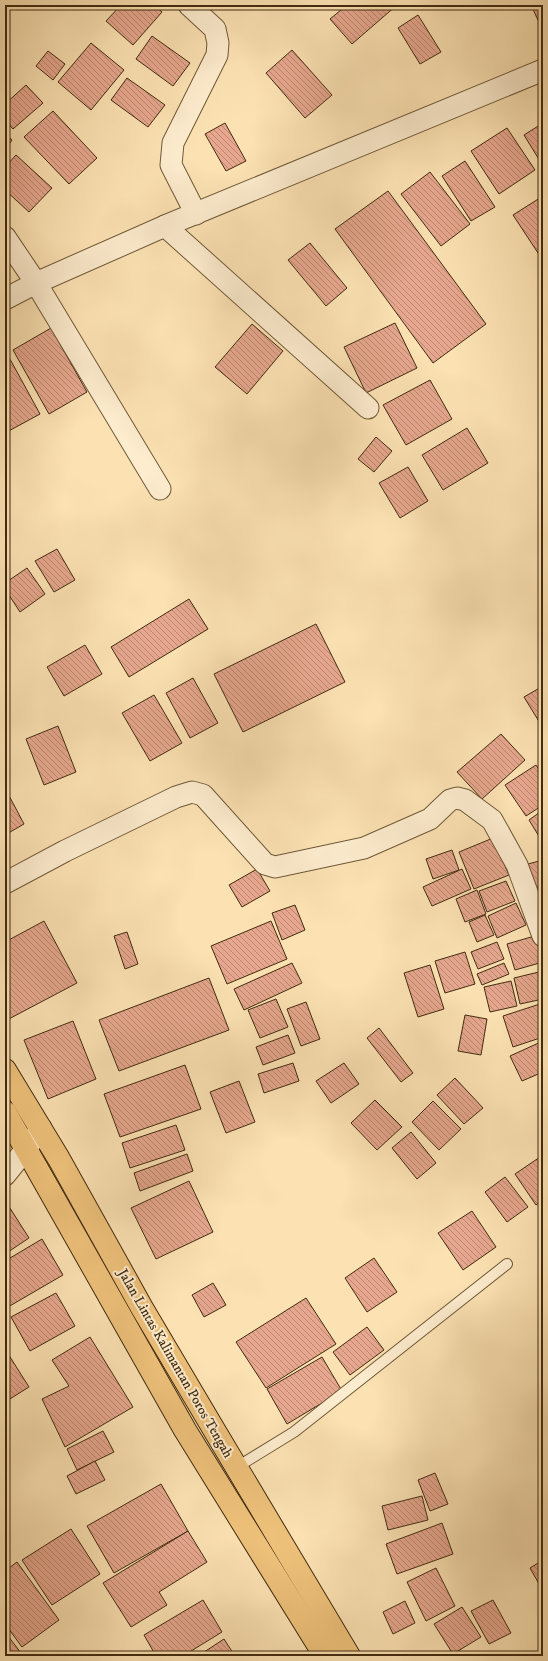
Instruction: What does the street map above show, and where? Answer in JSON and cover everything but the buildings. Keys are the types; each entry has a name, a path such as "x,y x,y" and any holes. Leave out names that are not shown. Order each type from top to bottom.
{"main road":[{"name":"Jalan Lintas Kalimantan Poros Tengah","path":"5,1070 59,1159 142,1308 349,1656"},
{"name":"Jalan Lintas Kalimantan Poros Tengah","path":"5,1112 192,1444 325,1656"}],"street":[{"path":"189,5 215,29 218,43 217,54 173,143 171,165 196,214"},
{"path":"5,299 36,283 165,226 543,70"},
{"path":"165,226 368,408"},
{"path":"5,237 36,283 160,489"},
{"path":"5,883 72,847 176,797 192,792 203,795 265,864 275,867 364,848 430,819 450,800 457,798 465,800 492,820 517,865 543,936"},
{"path":"5,1175 41,1128"}],"lane":[{"path":"237,1467 294,1432 507,1264"}]}
